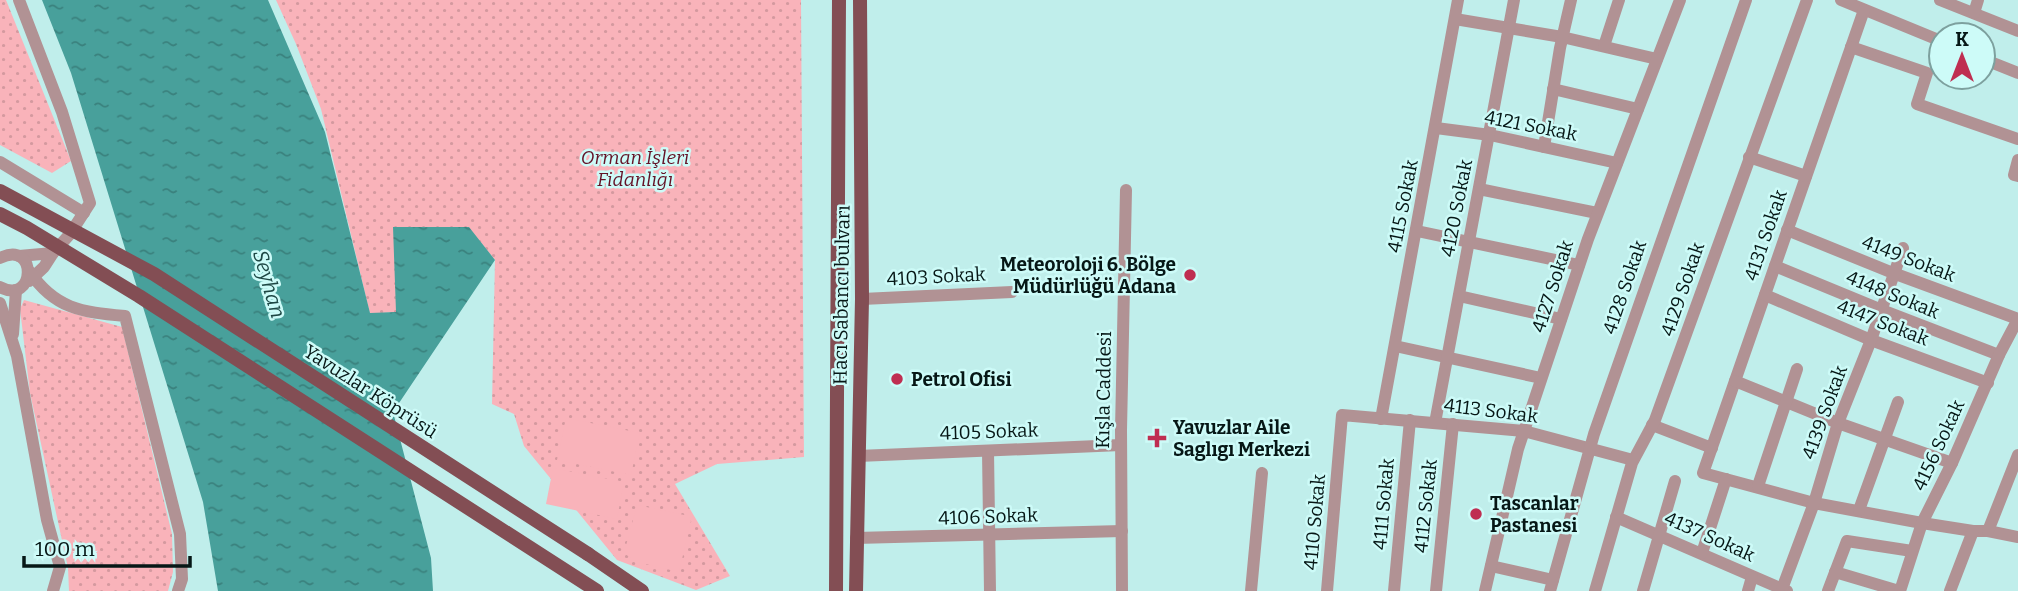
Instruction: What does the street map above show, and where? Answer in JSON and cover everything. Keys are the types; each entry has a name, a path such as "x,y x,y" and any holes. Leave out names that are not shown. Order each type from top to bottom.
{"main road":[{"name":"Hacı Sabancı bulvarı","path":"836,591 839,0"},
{"name":"Hacı Sabancı bulvarı","path":"856,591 862,299 860,0"},
{"name":"Yavuzlar Köprüsü","path":"0,191 154,274 642,591"},
{"path":"0,214 139,296 597,591"}],"street":[{"path":"0,287 4,289 26,280 44,267 71,234 90,203 62,112 19,0"},
{"name":"4115 Sokak","path":"1381,419 1458,0"},
{"name":"4120 Sokak","path":"1434,423 1514,0"},
{"path":"1544,147 1571,0"},
{"path":"1604,46 1619,0"},
{"name":"4127 Sokak","path":"1485,591 1524,431 1541,378 1597,213 1680,0"},
{"name":"4128 Sokak","path":"1552,586 1590,447 1746,0"},
{"name":"4129 Sokak","path":"1595,591 1633,460 1652,425 1807,0"},
{"path":"1841,0 1927,35"},
{"path":"1940,0 2018,31"},
{"path":"1974,13 1978,0"},
{"name":"4131 Sokak","path":"1726,479 1703,473 1864,10"},
{"path":"1455,19 1563,37 1657,59"},
{"path":"1851,47 1927,73 1917,104 2018,139"},
{"path":"1997,65 2018,73"},
{"path":"1553,89 1637,109"},
{"name":"4121 Sokak","path":"1436,128 1490,135 1617,163"},
{"path":"1749,157 1806,176"},
{"path":"2016,175 2018,160"},
{"path":"0,162 84,213"},
{"path":"1479,189 1597,213"},
{"name":"Kışla Caddesi","path":"1122,591 1121,445 1126,190"},
{"name":"4149 Sokak","path":"1787,230 2018,319"},
{"path":"1417,231 1579,265"},
{"path":"0,245 11,256 27,265 13,338"},
{"name":"4139 Sokak","path":"1785,590 1838,423 1903,248"},
{"path":"11,256 53,253"},
{"name":"4148 Sokak","path":"1775,266 1998,355"},
{"path":"26,280 56,300 79,310 125,316 180,534 182,579 178,591"},
{"name":"4103 Sokak","path":"862,299 1012,292"},
{"name":"4147 Sokak","path":"1765,295 1871,340 1988,383"},
{"path":"1459,296 1561,319"},
{"path":"0,303 13,338 47,520 60,567 53,591"},
{"name":"4156 Sokak","path":"1900,591 1922,523 1952,463 1998,355 2018,319"},
{"path":"1395,346 1541,378"},
{"path":"1758,486 1797,369"},
{"path":"1735,381 1838,423 1952,463"},
{"path":"1859,510 1898,402"},
{"name":"4113 Sokak","path":"1342,415 1524,431 1633,460"},
{"name":"4110 Sokak","path":"1327,591 1342,415"},
{"name":"4111 Sokak","path":"1394,591 1409,420"},
{"name":"4112 Sokak","path":"1436,591 1453,424"},
{"path":"1652,425 1712,448"},
{"name":"4105 Sokak","path":"858,456 1121,445"},
{"path":"988,450 990,591"},
{"path":"1988,531 2015,472 2018,455"},
{"path":"1251,591 1262,473"},
{"path":"1702,553 1726,479 1814,503 2018,537"},
{"path":"1643,591 1675,481"},
{"name":"4137 Sokak","path":"1616,517 1785,590"},
{"name":"4106 Sokak","path":"856,538 1122,531"},
{"path":"1950,591 1973,531"},
{"path":"1828,591 1847,541 1912,551"},
{"path":"1491,566 1552,586"},
{"path":"1835,572 1900,591"},
{"path":"1748,591 1752,576"}],"green space":[{"path":"0,0 6,0 71,161 52,173 0,145"},
{"name":"Orman İşleri Fidanlığı","path":"276,0 801,0 804,457 717,464 675,484 730,576 696,590 617,560 524,446 514,414 492,404 495,260 469,228 396,312 370,314 321,109"},
{"path":"24,300 122,327 172,534 173,572 168,591 69,591 68,568 30,393 20,309"},
{"path":"566,418 640,433 631,475 557,460"},
{"path":"553,468 624,482 617,519 546,504"},
{"path":"637,505 689,516 691,521 679,572 637,562 624,553"}],"water":[{"name":"Seyhan","path":"42,0 268,0 325,132 370,313 396,312 393,227 469,227 495,260 393,412 431,558 433,591 218,591 203,502 71,73"}],"place":[{"name":"Meteoroloji 6. Bölge Müdürlüğü Adana","path":"1190,275"},
{"name":"Petrol Ofisi","path":"897,379"},
{"name":"Yavuzlar Aile Saglıgı Merkezi","path":"1157,438"},
{"name":"Tascanlar Pastanesi","path":"1476,514"}]}
